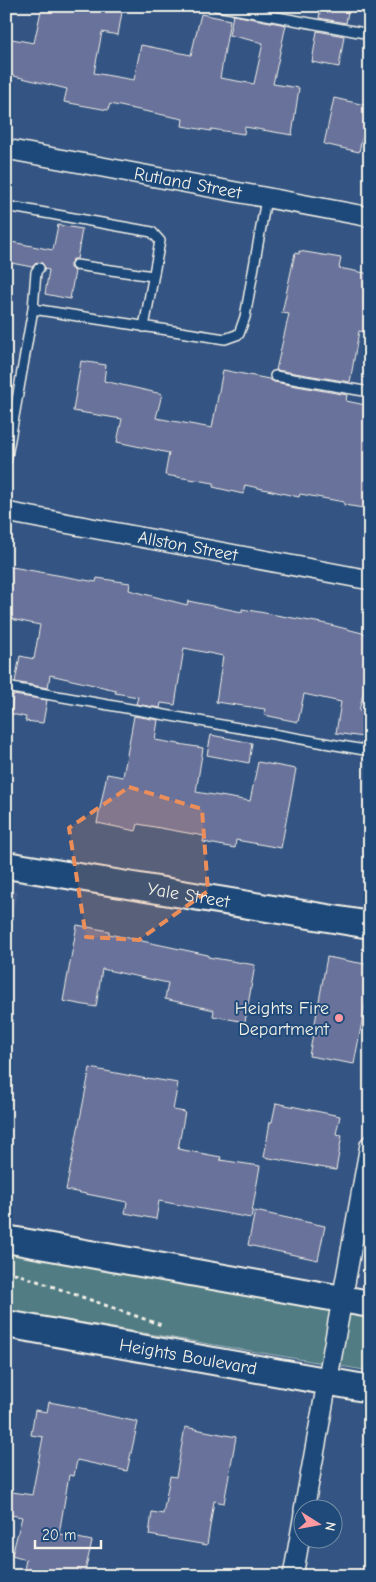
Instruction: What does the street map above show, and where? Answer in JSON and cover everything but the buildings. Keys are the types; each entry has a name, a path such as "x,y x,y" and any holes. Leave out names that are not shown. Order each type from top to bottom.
{"main road":[{"name":"Yale Street","path":"6,865 370,925"},
{"path":"6,1239 370,1304"},
{"name":"Heights Boulevard","path":"6,1324 370,1389"}],"street":[{"name":"Rutland Street","path":"6,149 370,217"},
{"name":"Allston Street","path":"6,512 370,580"},
{"path":"306,1500 370,1145"},
{"path":"293,1576 298,1550"}],"lane":[{"path":"217,6 370,34"},
{"path":"33,310 225,339 239,334 245,318 266,199"},
{"path":"6,206 152,232 160,241 144,327"},
{"path":"76,265 154,276"},
{"path":"6,462 10,413 33,310 36,272 39,268"},
{"path":"276,376 370,392"},
{"path":"6,687 370,751"}],"path":[{"path":"6,1270 165,1326"}],"highlighted area":[{"path":"129,787 202,809 208,891 139,940 86,937 69,828"}],"shaded area":[{"path":"6,890 18,892 14,904 6,961"}],"green space":[{"path":"6,1252 370,1315 370,1371 6,1310"}],"place":[{"name":"Heights Fire Department","path":"339,1018"}]}
